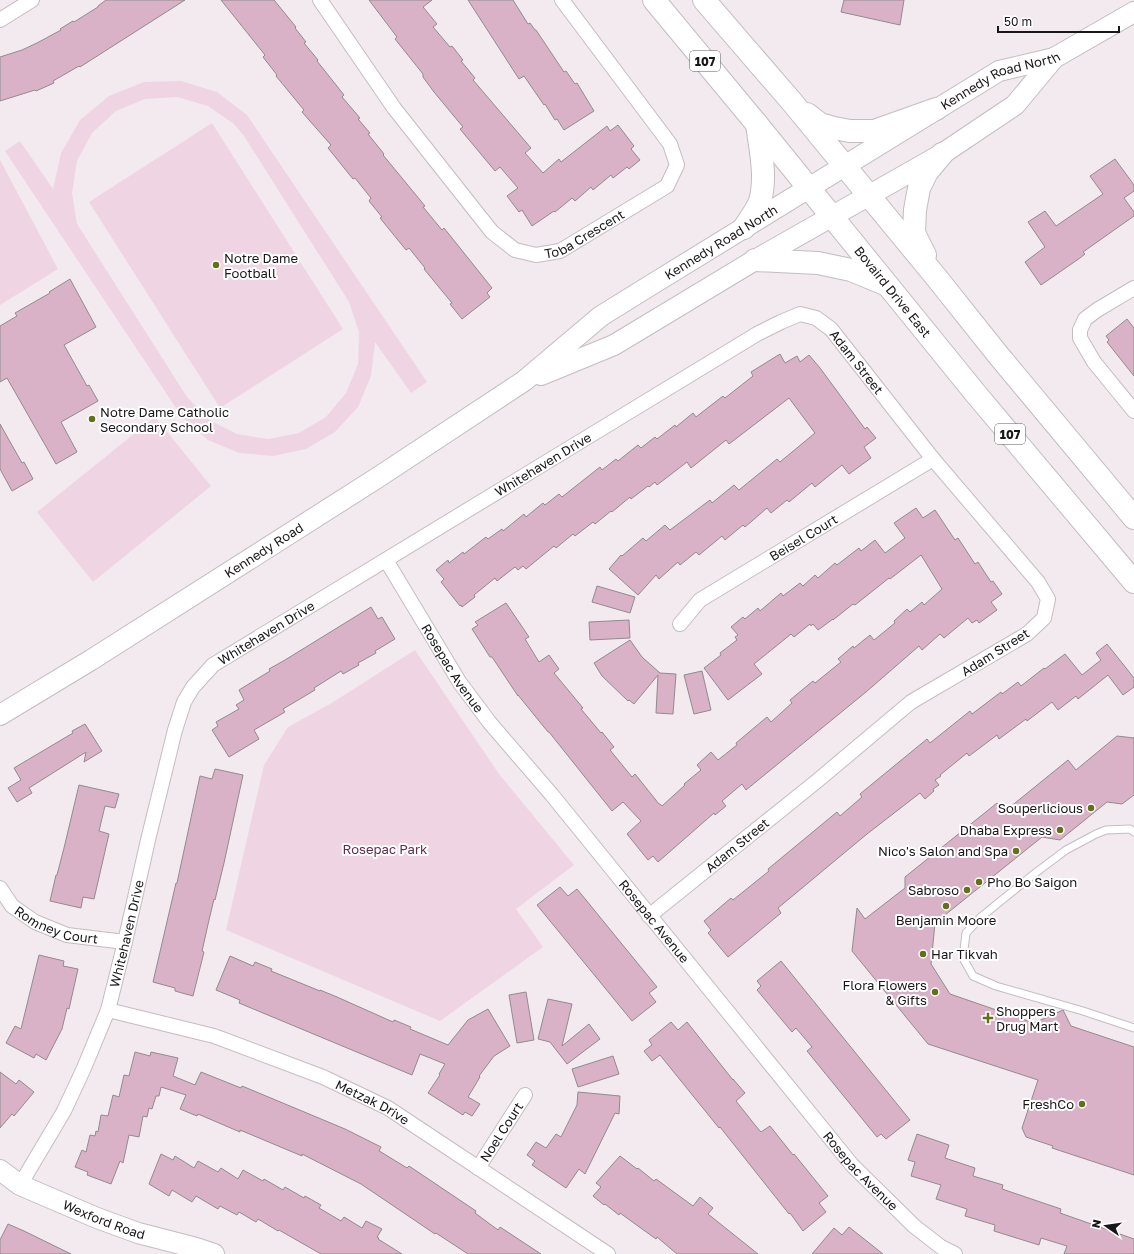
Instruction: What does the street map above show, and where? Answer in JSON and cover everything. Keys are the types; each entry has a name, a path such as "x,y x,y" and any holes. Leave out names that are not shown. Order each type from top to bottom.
{"main road":[{"name":"Bovaird Drive East","path":"654,0 976,394 1134,582"},
{"path":"704,0 792,102 999,356 1134,518"},
{"path":"1054,58 1134,12"},
{"name":"Kennedy Road North","path":"524,381 601,316 936,109 999,71 1054,58"},
{"name":"Kennedy Road North","path":"524,381 614,345 755,260 942,154 1015,105 1054,58"},
{"path":"792,102 820,124 850,130 874,131 936,109"},
{"path":"744,228 759,202 762,186 762,157 756,123"},
{"path":"936,277 914,233 915,210 919,188 928,172 942,154"},
{"path":"755,260 818,263 851,270 887,285"},
{"name":"Kennedy Road","path":"0,715 91,660 370,482 524,381"},
{"name":"Wexford Road","path":"0,1170 20,1184 97,1218 138,1233 214,1254"}],"street":[{"path":"0,20 32,0"},
{"name":"Toba Crescent","path":"320,0 394,108 492,232 515,250 536,255 560,251 667,186 677,165 670,144 562,0"},
{"path":"1134,288 1085,319 1080,330 1080,338 1094,362 1134,411"},
{"name":"Adam Street","path":"649,916 817,781 911,702 1028,634 1044,618 1048,599 1038,582 933,459 831,329 816,318 800,314"},
{"name":"Whitehaven Drive","path":"20,1184 64,1111 108,1010 175,730 184,702 193,687 213,665 757,334 800,314"},
{"name":"Beisel Court","path":"680,624 700,600 933,459"},
{"name":"Rosepac Avenue","path":"386,560 460,683 490,723 552,795 852,1165 914,1226 941,1247 955,1254"},
{"name":"Romney Court","path":"0,888 12,906 35,922 67,935 125,942"},
{"name":"Metzak Drive","path":"108,1010 214,1036 323,1077 388,1108 608,1254"},
{"name":"Noel Court","path":"478,1168 525,1095"}],"lane":[{"path":"1134,832 1130,828 1106,830 1066,850 981,917 966,933 963,958 973,976 996,986 1083,1011 1134,1028"}],"green space":[{"path":"181,81 217,92 247,115 427,382 411,393 375,342 371,376 358,407 335,432 306,449 273,456 239,453 208,440 182,417 5,151 20,141 53,189 61,153 80,120 109,96 144,82","holes":["177,97 208,106 234,124 244,136 349,302 359,332 358,364 346,393 326,417 299,433 268,439 237,434 209,420 187,397 77,224 72,193 77,161 92,133 116,111 145,99"]},
{"name":"Notre Dame Football","path":"212,123 343,329 220,408 89,202"},
{"path":"0,160 58,269 0,305"},
{"path":"155,417 211,486 93,582 37,512"},
{"name":"Rosepac Park","path":"415,650 499,774 574,865 516,909 543,947 440,1021 226,930 264,765 288,727 330,704"}],"building":[{"path":"106,0 185,0 80,67 79,66 53,81 54,83 36,91 35,90 0,101 0,57 22,50 37,43 61,30 60,29 73,21 74,22 98,7"},
{"path":"221,0 274,0 296,27 295,28 306,42 304,43 344,95 342,97 360,118 358,119 370,133 368,134 384,154 383,155 425,206 423,207 442,230 444,228 492,288 487,293 490,297 462,319 450,304 452,303 409,248 406,250 380,218 382,217 369,201 371,198 355,178 353,179 328,148 331,145 302,112 304,110 276,76 277,75 263,57 265,55"},
{"path":"369,0 432,0 423,7 437,24 433,27 450,47 452,46 463,60 461,61 475,78 473,80 531,148 525,153 543,173 559,159 561,162 607,126 610,131 618,125 634,146 631,149 640,160 629,169 627,167 613,178 611,175 593,190 591,187 575,201 572,198 555,212 554,211 532,226 522,210 519,212 507,196 518,188 500,167 495,171 460,129 463,127 434,92 423,77 423,74 395,39 397,37"},
{"path":"468,0 513,0 528,24 530,23 536,30 564,72 566,71 575,84 577,83 594,111 564,130 557,119 555,120 524,76 519,79"},
{"path":"844,0 904,0 900,25 841,12"},
{"path":"1115,159 1134,185 1134,191 1124,198 1134,212 1134,216 1083,252 1085,254 1080,258 1041,285 1025,262 1045,247 1028,222 1045,211 1056,226 1103,194 1090,176"},
{"path":"70,279 96,327 64,345 87,386 89,385 98,401 61,422 77,452 56,464 7,378 0,382 0,326 17,316 15,313 50,293 49,292"},
{"path":"1127,319 1134,328 1134,376 1107,342 1109,340 1106,336"},
{"path":"780,354 785,363 797,356 800,362 809,355 865,429 867,427 876,438 864,447 871,458 849,474 842,465 815,487 812,483 789,502 787,500 771,513 767,508 745,527 743,525 725,540 722,536 699,555 696,552 680,565 678,562 659,579 656,575 638,595 609,569 621,555 622,556 643,538 646,541 665,525 670,530 710,500 712,503 734,485 739,490 777,459 780,462 815,433 789,398 729,444 726,440 691,468 687,462 657,485 655,482 649,487 648,486 631,499 630,497 595,524 593,522 575,536 573,534 556,548 554,546 526,569 523,566 518,570 515,567 497,581 495,578 462,607 441,582 444,579 436,570 448,560 449,563 463,552 464,554 486,537 488,539 502,529 503,531 524,514 526,517 543,503 545,505 559,494 562,497 600,467 602,470 616,459 618,461 638,445 641,448 655,437 657,439 675,425 676,427 693,413 696,417 723,396 725,398 753,376 751,372"},
{"path":"0,424 22,463 24,462 33,479 12,491 0,469"},
{"path":"916,508 923,518 935,510 955,540 958,538 975,564 978,562 991,582 993,581 1002,594 991,602 997,610 979,623 977,620 972,623 968,618 944,638 940,634 922,650 919,646 866,692 746,790 742,784 722,801 726,806 715,815 714,813 658,862 653,856 648,860 627,834 641,821 623,802 612,811 549,732 518,696 472,629 478,625 475,622 506,603 529,637 525,639 539,662 549,655 559,669 554,673 583,708 581,709 614,747 610,750 632,777 635,774 662,806 685,785 684,784 701,770 697,765 711,752 718,760 737,745 736,743 767,717 771,722 792,703 790,700 813,681 815,683 841,662 838,659 853,646 854,648 870,635 874,640 895,623 894,621 907,609 910,612 922,602 924,605 942,589 921,555 855,605 853,604 818,630 813,624 811,626 810,624 794,637 791,634 754,664 762,674 728,700 704,668 737,640 735,637 738,635 731,627 743,617 745,619 758,608 760,611 781,593 783,596 800,583 803,586 815,575 818,578 835,563 837,565 859,548 861,551 875,540 885,553 905,538 894,523"},
{"path":"597,586 635,597 630,613 592,602"},
{"path":"371,607 378,619 382,617 395,639 375,651 376,653 358,663 359,665 343,674 341,671 314,688 315,690 283,709 285,712 254,730 259,739 229,757 212,730 218,726 216,722 239,709 236,705 244,700 239,690 270,671 269,669"},
{"path":"629,620 630,638 590,640 589,622"},
{"path":"630,640 642,657 660,673 676,674 673,714 656,713 658,675 634,704 629,700 628,701 602,676 594,663"},
{"path":"1107,644 1134,678 1134,687 1123,695 1108,675 1078,699 1076,696 1058,710 1052,702 1027,721 1026,719 999,739 997,735 969,756 967,753 935,780 939,785 933,789 934,791 925,799 920,793 867,834 778,908 781,913 728,957 708,933 711,930 704,921 731,898 733,900 769,871 768,869 837,812 840,816 862,797 860,794 927,739 930,743 970,711 972,714 1001,692 1002,694 1018,682 1021,686 1065,654 1082,675 1101,660 1096,653"},
{"path":"702,671 711,710 694,714 684,675"},
{"path":"85,724 102,751 84,762 86,752 29,788 32,793 17,802 8,788 21,780 14,768 73,733 72,731"},
{"path":"1117,736 1134,738 1134,795 1122,804 1107,802 1060,840 1042,837 935,923 931,964 950,994 1034,1023 1063,1010 1071,1026 1134,1047 1134,1175 1052,1148 1053,1146 1026,1137 1022,1128 1038,1080 928,1044 852,951 857,908 865,919 905,888 905,877 997,803 1004,812 1068,760 1076,770"},
{"path":"215,769 243,775 193,996 175,991 175,988 153,982 177,883 200,776 212,779"},
{"path":"79,785 119,794 115,808 105,806 99,831 109,834 94,899 83,897 81,908 50,901"},
{"path":"560,887 568,896 577,889 657,987 649,993 656,1002 632,1021 537,905"},
{"path":"39,955 64,961 63,966 78,969 69,1009 67,1008 62,1029 46,1060 36,1054 34,1058 6,1043 15,1026 21,1029"},
{"path":"230,956 253,966 255,962 272,969 271,971 337,997 393,1022 394,1020 411,1027 410,1029 448,1045 468,1020 488,1009 510,1046 494,1056 479,1076 480,1077 468,1097 480,1104 472,1116 465,1112 463,1115 428,1093 440,1075 439,1074 445,1064 420,1054 412,1075 239,1003 240,1000 216,990"},
{"path":"781,961 910,1120 886,1139 881,1134 877,1137 807,1051 812,1047 796,1028 792,1032 757,990 761,986 757,981"},
{"path":"526,992 534,1040 517,1043 509,995"},
{"path":"548,999 572,1004 562,1046 589,1024 600,1039 567,1064 550,1042 538,1039"},
{"path":"671,1022 678,1030 687,1022 745,1093 736,1101 755,1125 761,1132 770,1126 828,1196 819,1203 826,1212 803,1231 790,1213 789,1214 720,1127 719,1128 660,1055 652,1061 644,1051 652,1045 649,1040"},
{"path":"135,1052 150,1056 151,1052 178,1058 173,1076 195,1085 201,1072 241,1088 242,1086 345,1129 381,1147 379,1151 407,1168 409,1166 476,1211 475,1213 498,1230 500,1227 541,1254 468,1254 436,1233 435,1234 361,1184 302,1154 302,1156 240,1130 240,1132 198,1114 197,1116 180,1109 186,1095 161,1087 159,1096 156,1096 152,1109 149,1108 147,1117 143,1116 139,1137 129,1135 123,1163 120,1161 111,1184 87,1175 88,1172 75,1167 82,1150 86,1152 90,1135 95,1136 96,1131 98,1132 101,1115 108,1116 113,1095 119,1097 124,1075 129,1076"},
{"path":"613,1056 619,1074 578,1087 572,1069"},
{"path":"0,1072 16,1084 19,1080 34,1092 14,1116 12,1114 0,1128"},
{"path":"578,1092 620,1096 619,1114 615,1113 585,1174 579,1169 566,1188 532,1165 535,1161 527,1155 536,1142 546,1148 556,1134 561,1137 577,1105"},
{"path":"917,1134 949,1145 945,1158 975,1168 973,1176 1003,1185 1002,1189 1061,1209 1060,1213 1134,1239 1134,1254 1064,1254 1067,1246 1041,1238 1039,1245 994,1231 995,1225 965,1216 967,1209 936,1199 941,1185 911,1176 915,1162 908,1160"},
{"path":"161,1154 173,1160 175,1156 194,1168 198,1161 218,1172 221,1168 238,1179 243,1170 263,1181 264,1179 283,1190 285,1187 304,1198 305,1196 321,1205 319,1208 341,1221 344,1217 362,1228 366,1221 382,1229 377,1237 379,1238 378,1239 402,1254 321,1254 258,1219 256,1222 239,1212 237,1215 220,1206 218,1209 196,1196 192,1202 172,1190 169,1196 149,1184"},
{"path":"620,1156 654,1181 656,1179 693,1206 700,1197 713,1208 708,1214 758,1254 677,1254 657,1237 656,1239 620,1213 619,1215 605,1204 604,1205 593,1196 601,1187 596,1183"},
{"path":"8,1224 71,1254 0,1254 0,1240"},
{"path":"849,1227 883,1254 812,1254 834,1228 842,1235"}],"place":[{"name":"Notre Dame Football","path":"216,265"},
{"name":"Notre Dame Catholic Secondary School","path":"92,419"},
{"name":"Souperlicious","path":"1091,808"},
{"name":"Dhaba Express","path":"1060,830"},
{"name":"Nico's Salon and Spa","path":"1016,851"},
{"name":"Pho Bo Saigon","path":"979,882"},
{"name":"Sabroso","path":"967,890"},
{"name":"Benjamin Moore","path":"946,906"},
{"name":"Har Tikvah","path":"923,954"},
{"name":"Flora Flowers & Gifts","path":"935,992"},
{"name":"Shoppers Drug Mart","path":"988,1018"},
{"name":"FreshCo","path":"1082,1104"}]}
